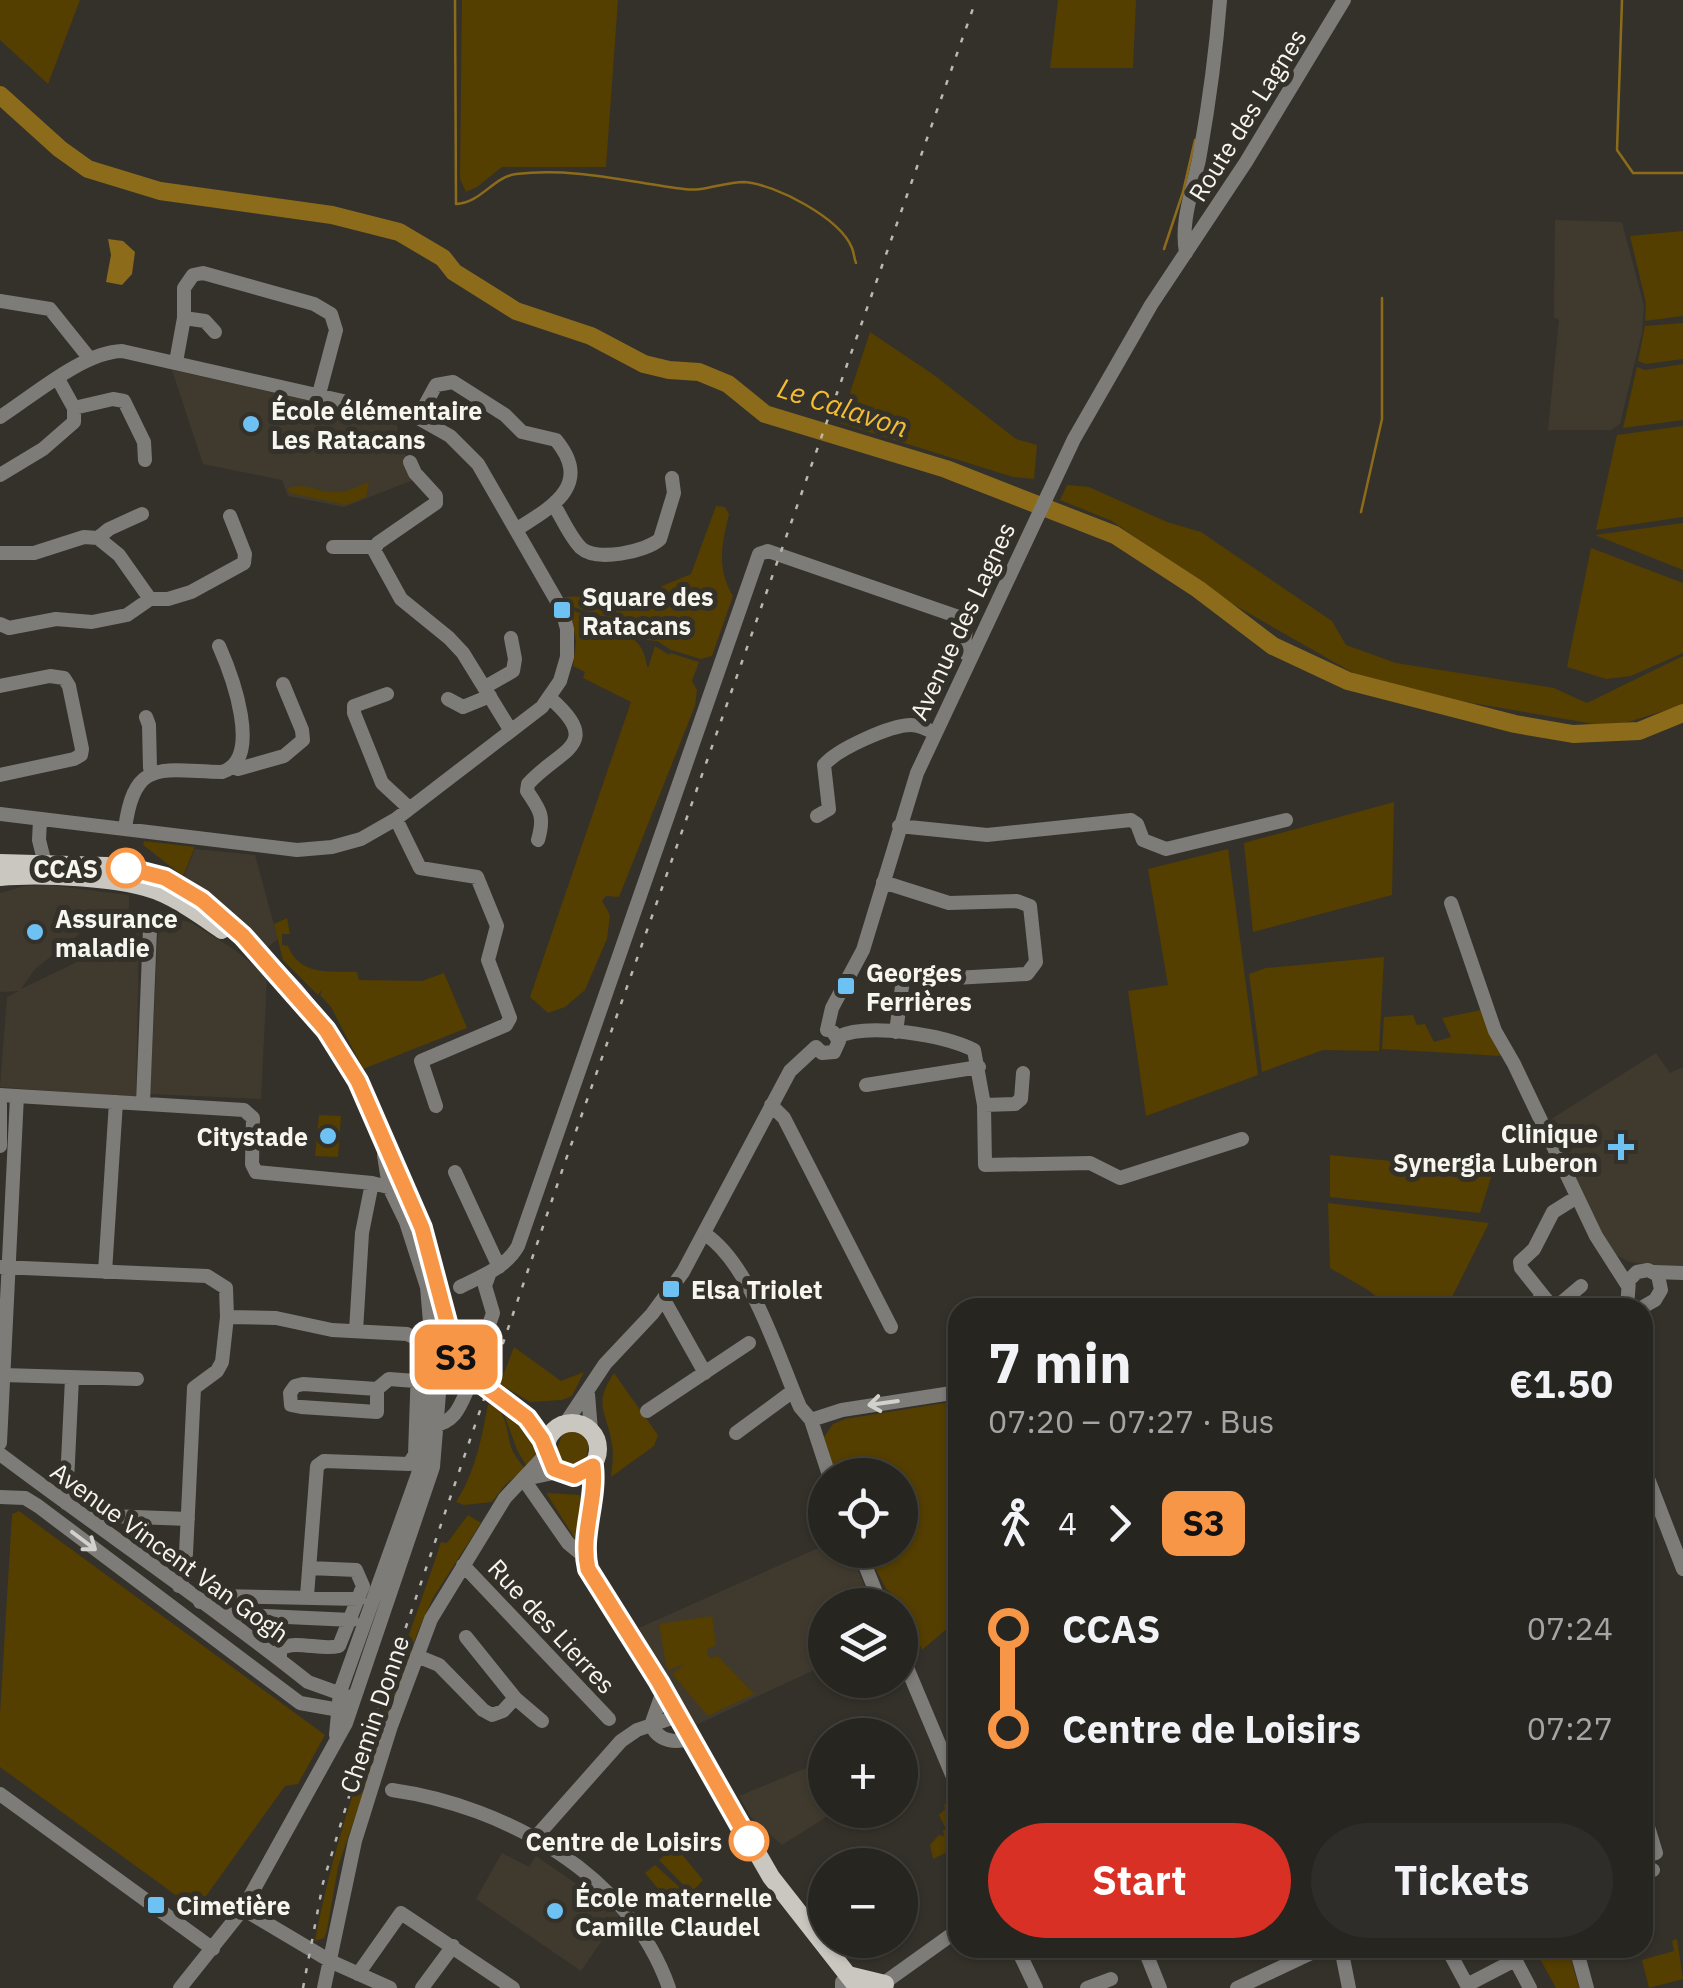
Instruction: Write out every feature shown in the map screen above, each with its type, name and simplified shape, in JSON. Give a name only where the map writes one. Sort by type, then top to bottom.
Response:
[{"type":"main road","points":[[0,863],[126,868],[176,884],[227,921],[295,991],[342,1053],[378,1130],[397,1190],[425,1237],[437,1311],[456,1356],[482,1384],[527,1418],[564,1474],[586,1495],[590,1518]]},
{"type":"main road","points":[[0,877],[120,882],[163,893],[224,931],[295,991]]},
{"type":"main road","points":[[527,1418],[576,1423],[591,1430],[599,1448],[593,1466],[595,1489],[585,1558],[590,1574],[661,1688],[746,1855],[806,1937],[848,1985],[882,1987]]},
{"type":"main road","points":[[546,1450],[549,1436],[564,1424]]},
{"type":"main road","points":[[564,1474],[585,1473],[593,1466]]},
{"type":"main road","points":[[682,1730],[771,1877],[848,1985]]},
{"type":"street","points":[[1186,253],[1186,209],[1205,127],[1220,0]]},
{"type":"street","name":"Route des Lagnes","points":[[1186,253],[1344,0]]},
{"type":"street","name":"Avenue des Lagnes","points":[[832,1034],[832,1008],[863,950],[899,826],[934,732],[1054,478],[1140,324],[1186,253]]},
{"type":"street","points":[[176,362],[184,318],[184,288],[193,276],[203,273],[324,308],[335,320],[336,330],[319,394]]},
{"type":"street","points":[[0,301],[50,309],[90,359]]},
{"type":"street","points":[[184,318],[205,321],[215,332]]},
{"type":"street","points":[[0,418],[90,359],[109,351],[176,362],[418,418],[450,436],[490,482],[558,603],[567,629],[564,669],[550,698],[396,819],[348,844],[311,850],[0,814]]},
{"type":"street","points":[[0,474],[43,448],[74,422],[74,408],[58,379]]},
{"type":"street","points":[[418,418],[436,385],[453,382],[506,415],[522,432],[556,440],[569,460],[571,476],[554,506],[516,528]]},
{"type":"street","points":[[74,408],[112,399],[124,401],[144,442],[145,460]]},
{"type":"street","points":[[333,547],[375,547],[436,503],[436,496],[415,474],[410,462]]},
{"type":"street","points":[[554,506],[580,547],[588,552],[642,550],[660,539],[674,492],[672,478]]},
{"type":"street","points":[[98,538],[109,528],[142,514]]},
{"type":"street","points":[[0,624],[9,628],[56,619],[92,622],[127,615],[150,599],[168,599],[191,592],[244,563],[230,516]]},
{"type":"street","points":[[0,553],[34,553],[84,537],[98,538],[110,544],[150,599]]},
{"type":"street","points":[[375,547],[401,599],[450,638],[511,732]]},
{"type":"street","points":[[180,1988],[243,1909],[335,1745],[429,1480],[432,1426],[429,1385],[419,1340],[437,1311],[461,1288],[512,1257],[525,1227],[759,554],[768,552],[821,568],[959,617],[966,629],[963,652],[971,658]]},
{"type":"street","points":[[448,699],[463,707],[513,671],[512,638]]},
{"type":"street","points":[[218,646],[238,700],[244,736],[233,767]]},
{"type":"street","points":[[0,686],[50,676],[64,678],[82,749],[81,756],[74,760],[0,775]]},
{"type":"street","points":[[125,829],[133,789],[154,773],[222,772],[284,756],[302,740],[302,730],[283,684]]},
{"type":"street","points":[[387,694],[354,706],[354,713],[382,783],[409,808]]},
{"type":"street","points":[[538,840],[544,820],[542,810],[527,790],[528,784],[564,755],[572,744],[575,729],[572,718],[550,698]]},
{"type":"street","points":[[146,718],[150,725],[150,768],[154,773]]},
{"type":"street","points":[[817,816],[829,809],[824,765],[830,758],[847,747],[901,726],[918,726],[934,732]]},
{"type":"street","points":[[396,819],[420,868],[477,877],[497,926],[488,960],[510,1018],[506,1025],[421,1061],[436,1106]]},
{"type":"street","points":[[22,864],[36,852],[40,820]]},
{"type":"street","points":[[899,826],[987,835],[1131,820],[1143,840],[1166,850],[1286,820]]},
{"type":"street","points":[[0,877],[19,871],[40,871],[45,864],[39,840]]},
{"type":"street","points":[[884,882],[949,904],[1018,900],[1030,906],[1036,962],[1032,970],[1018,976],[936,979]]},
{"type":"street","points":[[1451,902],[1495,1031],[1628,1296]]},
{"type":"street","points":[[143,1103],[150,929]]},
{"type":"street","points":[[896,1032],[903,980]]},
{"type":"street","points":[[564,1424],[605,1364],[664,1300],[697,1248],[795,1063],[816,1047],[822,1053],[834,1052],[838,1045],[832,1034],[858,1030],[896,1032],[974,1050],[984,1105],[985,1165],[1090,1163],[1120,1178],[1242,1139]]},
{"type":"street","points":[[866,1084],[979,1067]]},
{"type":"street","points":[[984,1105],[1015,1104],[1021,1100],[1022,1073]]},
{"type":"street","points":[[0,1095],[249,1112],[253,1118],[252,1164],[261,1174],[372,1183],[397,1190],[437,1311]]},
{"type":"street","points":[[0,1443],[4,1267],[16,1096]]},
{"type":"street","points":[[104,1272],[116,1102]]},
{"type":"street","points":[[0,1104],[0,1146]]},
{"type":"street","points":[[771,1105],[784,1118],[890,1327]]},
{"type":"street","points":[[346,1708],[346,1696],[340,1692],[432,1426],[454,1416],[469,1386],[492,1312],[486,1295],[494,1269],[455,1172]]},
{"type":"street","points":[[356,1331],[362,1234],[372,1183]]},
{"type":"street","points":[[1545,1298],[1520,1262],[1534,1250],[1553,1212],[1577,1196]]},
{"type":"street","points":[[704,1234],[733,1266],[757,1308],[803,1413],[811,1420],[823,1458]]},
{"type":"street","points":[[425,1237],[447,1281],[486,1295]]},
{"type":"street","points":[[697,1248],[733,1266]]},
{"type":"street","points":[[1614,1262],[1660,1280],[1661,1290],[1653,1300]]},
{"type":"street","points":[[4,1267],[216,1279],[226,1288],[222,1362],[218,1371],[194,1388],[185,1574],[179,1586]]},
{"type":"street","points":[[1646,1272],[1683,1275]]},
{"type":"street","points":[[1628,1296],[1646,1272]]},
{"type":"street","points":[[1661,1290],[1683,1275]]},
{"type":"street","points":[[1560,1298],[1580,1286]]},
{"type":"street","points":[[664,1300],[704,1373]]},
{"type":"street","points":[[419,1340],[437,1311]]},
{"type":"street","points":[[227,1317],[276,1318],[332,1330],[419,1340]]},
{"type":"street","points":[[647,1411],[749,1343]]},
{"type":"street","points":[[3,1375],[137,1379]]},
{"type":"street","points":[[66,1502],[72,1378]]},
{"type":"street","points":[[378,1389],[303,1384],[290,1393],[291,1405],[377,1412],[378,1389],[389,1379],[429,1385]]},
{"type":"street","points":[[307,1596],[317,1466],[324,1461],[410,1464],[429,1385]]},
{"type":"street","points":[[736,1433],[793,1391]]},
{"type":"street","points":[[588,1394],[591,1430]]},
{"type":"street","points":[[811,1420],[842,1410],[948,1394]]},
{"type":"street","name":"Chemin Donne","points":[[324,1988],[346,1876],[368,1800],[431,1619],[506,1498],[546,1450]]},
{"type":"street","points":[[0,1497],[13,1479],[5,1460]]},
{"type":"street","name":"Avenue Vincent Van Gogh","points":[[5,1460],[316,1686],[340,1692]]},
{"type":"street","points":[[564,1474],[524,1480],[568,1543],[585,1558]]},
{"type":"street","points":[[1653,1491],[1683,1569]]},
{"type":"street","name":"Avenue Vincent Van Gogh","points":[[0,1497],[25,1498],[38,1506],[300,1703],[346,1708]]},
{"type":"street","points":[[83,1514],[188,1520]]},
{"type":"street","name":"Rue des Lierres","points":[[463,1564],[609,1719]]},
{"type":"street","points":[[280,1660],[280,1650],[289,1644],[339,1646],[364,1586],[356,1570],[309,1568]]},
{"type":"street","points":[[200,1602],[218,1596],[359,1598]]},
{"type":"street","points":[[219,1614],[352,1620]]},
{"type":"street","points":[[466,1637],[515,1698],[542,1721]]},
{"type":"street","points":[[417,1656],[438,1665],[492,1714],[515,1698]]},
{"type":"street","points":[[314,1704],[320,1694],[316,1686]]},
{"type":"street","points":[[651,1725],[660,1708],[661,1688]]},
{"type":"street","points":[[918,1694],[948,1765]]},
{"type":"street","points":[[651,1725],[661,1739],[682,1730]]},
{"type":"street","points":[[536,1838],[621,1741],[651,1725],[682,1730]]},
{"type":"street","points":[[377,1772],[387,1776],[392,1790]]},
{"type":"street","points":[[392,1790],[468,1808],[536,1838],[614,1900],[654,1950],[670,1988]]},
{"type":"street","points":[[368,1800],[382,1801],[392,1790]]},
{"type":"street","points":[[0,1794],[213,1949]]},
{"type":"street","points":[[243,1909],[390,1988]]},
{"type":"street","points":[[358,1974],[400,1913],[453,1946],[502,1985]]},
{"type":"street","points":[[882,1987],[948,1938]]},
{"type":"street","points":[[422,1988],[453,1946]]},
{"type":"street","points":[[1022,1958],[1036,1988]]},
{"type":"street","points":[[1148,1958],[1160,1988]]},
{"type":"street","points":[[1237,1988],[1301,1958]]},
{"type":"street","points":[[1343,1958],[1349,1988]]},
{"type":"street","points":[[1452,1958],[1467,1985],[1506,1958]]},
{"type":"street","points":[[1514,1958],[1530,1988]]},
{"type":"street","points":[[1579,1958],[1588,1988]]},
{"type":"street","points":[[1087,1988],[1111,1979]]},
{"type":"shaded area","points":[[0,0],[80,0],[48,84],[0,40]]},
{"type":"shaded area","points":[[462,0],[618,0],[606,167],[502,167],[466,192],[460,179]]},
{"type":"shaded area","points":[[1058,0],[1136,0],[1133,68],[1050,68]]},
{"type":"shaded area","points":[[1555,220],[1622,222],[1644,306],[1642,332],[1620,424],[1611,430],[1548,430],[1559,319],[1554,318]]},
{"type":"shaded area","points":[[1683,231],[1683,316],[1645,321],[1646,303],[1630,236]]},
{"type":"shaded area","points":[[108,239],[123,241],[135,252],[132,274],[122,285],[106,282],[111,255]]},
{"type":"shaded area","points":[[1683,323],[1683,359],[1646,364],[1638,361],[1645,326]]},
{"type":"shaded area","points":[[870,332],[934,375],[1016,439],[1037,445],[1034,479],[1013,477],[840,423]]},
{"type":"shaded area","points":[[1683,364],[1683,420],[1623,428],[1637,367],[1645,370]]},
{"type":"shaded area","points":[[172,370],[395,420],[413,480],[344,507],[288,496],[282,480],[203,464]]},
{"type":"shaded area","points":[[1683,426],[1683,517],[1596,530],[1617,435]]},
{"type":"shaded area","points":[[369,482],[366,497],[346,505],[290,493],[288,488],[342,492]]},
{"type":"shaded area","points":[[1067,485],[1089,487],[1167,522],[1201,532],[1332,621],[1346,645],[1396,663],[1554,688],[1587,703],[1683,656],[1683,705],[1612,727],[1466,702],[1355,674],[1229,602],[1112,521],[1060,500]]},
{"type":"shaded area","points":[[716,506],[725,507],[729,514],[722,566],[733,596],[712,656],[701,659],[671,650],[657,641],[636,639],[609,619],[568,605],[564,597],[643,594],[691,574]]},
{"type":"shaded area","points":[[1683,523],[1683,570],[1595,535]]},
{"type":"shaded area","points":[[1591,548],[1683,583],[1683,653],[1631,676],[1606,679],[1567,667]]},
{"type":"shaded area","points":[[570,610],[633,638],[648,668],[655,646],[669,655],[699,662],[692,681],[697,690],[695,706],[619,897],[606,896],[602,901],[610,915],[607,939],[585,990],[565,1007],[548,1013],[530,997],[631,702],[583,678],[585,672],[573,666],[576,641]]},
{"type":"shaded area","points":[[1394,802],[1392,895],[1253,932],[1244,843]]},
{"type":"shaded area","points":[[144,841],[195,847],[183,876],[143,845]]},
{"type":"shaded area","points":[[195,849],[255,855],[278,939],[268,947],[184,876]]},
{"type":"shaded area","points":[[1228,849],[1258,1075],[1146,1116],[1128,991],[1168,985],[1148,869]]},
{"type":"shaded area","points":[[48,885],[129,895],[129,923],[91,925],[35,969],[21,989],[139,932],[136,1097],[0,1087],[7,997],[19,991],[0,992],[0,893]]},
{"type":"shaded area","points":[[287,918],[290,934],[282,934],[282,945],[288,946],[293,956],[308,967],[357,972],[359,980],[422,981],[444,973],[467,1028],[363,1069],[331,1007],[320,995],[323,988],[318,995],[283,960],[274,924]]},
{"type":"shaded area","points":[[177,919],[192,923],[235,950],[267,977],[261,1099],[150,1094],[158,933]]},
{"type":"shaded area","points":[[1384,957],[1379,1051],[1323,1050],[1262,1072],[1249,974],[1266,968]]},
{"type":"shaded area","points":[[1481,1010],[1501,1056],[1382,1049],[1384,1017],[1413,1015],[1417,1025],[1425,1024],[1434,1042],[1451,1037],[1442,1018]]},
{"type":"shaded area","name":"Clinique Synergia Luberon","points":[[1656,1053],[1670,1073],[1683,1067],[1683,1266],[1676,1268],[1630,1262],[1614,1254],[1597,1231],[1548,1121]]},
{"type":"shaded area","name":"Citystade","points":[[319,1115],[341,1116],[338,1157],[315,1156]]},
{"type":"shaded area","points":[[1330,1155],[1493,1171],[1480,1213],[1330,1197]]},
{"type":"shaded area","points":[[1328,1203],[1489,1223],[1452,1298],[1378,1298],[1330,1268]]},
{"type":"shaded area","points":[[514,1347],[561,1381],[584,1372],[572,1396],[530,1402],[500,1384]]},
{"type":"shaded area","points":[[614,1373],[658,1435],[654,1446],[611,1477],[613,1448],[602,1401]]},
{"type":"shaded area","points":[[948,1402],[948,1628],[922,1650],[918,1640],[918,1588],[885,1588],[875,1568],[918,1568],[918,1458],[831,1458],[824,1437],[833,1424]]},
{"type":"shaded area","points":[[488,1404],[503,1416],[511,1447],[525,1469],[492,1502],[464,1505],[456,1502],[473,1467]]},
{"type":"shaded area","points":[[502,1408],[527,1429],[535,1442],[536,1458],[526,1465],[517,1450]]},
{"type":"shaded area","points":[[569,1431],[581,1434],[589,1444],[586,1459],[573,1466],[562,1463],[555,1454],[562,1435]]},
{"type":"shaded area","points":[[546,1493],[580,1495],[583,1507],[578,1543]]},
{"type":"shaded area","points":[[19,1511],[325,1735],[298,1784],[285,1786],[196,1910],[0,1767],[12,1514]]},
{"type":"shaded area","points":[[468,1515],[481,1523],[433,1598],[418,1631],[338,1867],[327,1930],[324,1938],[315,1941],[339,1839],[441,1542],[447,1543]]},
{"type":"shaded area","points":[[808,1553],[808,1568],[857,1568],[865,1588],[808,1588],[808,1673],[696,1725],[639,1628]]},
{"type":"shaded area","points":[[712,1616],[716,1645],[707,1649],[707,1654],[711,1658],[718,1656],[754,1694],[708,1716],[672,1674],[686,1663],[669,1670],[666,1665],[659,1624]]},
{"type":"shaded area","points":[[808,1767],[809,1828],[782,1845],[751,1817],[739,1796]]},
{"type":"shaded area","points":[[944,1803],[948,1808],[948,1852],[933,1859],[930,1845],[939,1835],[944,1836],[946,1829],[939,1815],[945,1809]]},
{"type":"shaded area","points":[[675,1846],[703,1880],[691,1893],[659,1860]]},
{"type":"shaded area","name":"École maternelle Camille Claudel","points":[[502,1853],[529,1867],[536,1856],[620,1914],[581,1971],[476,1899]]},
{"type":"shaded area","points":[[655,1865],[687,1894],[674,1908],[645,1873]]},
{"type":"shaded area","points":[[1677,1939],[1683,1979],[1649,1988],[1642,1960],[1674,1951],[1672,1941]]},
{"type":"shaded area","points":[[1540,1958],[1571,1958],[1579,1988],[1556,1988]]},
{"type":"waterway","points":[[455,0],[456,204],[473,199],[508,176],[537,172],[692,190],[744,182],[789,196],[821,214],[845,237],[856,263]]},
{"type":"waterway","points":[[1622,0],[1617,150],[1633,173],[1683,173]]},
{"type":"waterway","name":"Le Calavon","points":[[0,95],[88,169],[160,191],[332,215],[399,232],[443,258],[454,272],[516,311],[591,336],[644,364],[699,372],[728,384],[765,414],[946,469],[1115,535],[1198,589],[1273,646],[1348,681],[1515,724],[1573,734],[1639,731],[1683,713]]},
{"type":"waterway","points":[[1164,249],[1195,140]]},
{"type":"waterway","points":[[1361,512],[1382,419],[1382,298]]},
{"type":"railway","points":[[303,1988],[323,1883],[357,1770],[564,1165],[976,0]]},
{"type":"bus line","name":"S3","points":[[126,868],[165,878],[202,900],[295,991],[342,1053],[358,1081],[425,1237],[456,1356],[482,1384],[527,1418],[542,1439],[554,1469],[574,1476],[593,1466],[595,1489],[585,1558],[588,1569],[683,1722],[749,1841]]},
{"type":"place","name":"École élémentaire Les Ratacans","points":[[251,424]]},
{"type":"place","name":"Square des Ratacans","points":[[562,610]]},
{"type":"place","name":"CCAS","points":[[126,868]]},
{"type":"place","name":"Assurance maladie","points":[[35,932]]},
{"type":"place","name":"Georges Ferrières","points":[[846,986]]},
{"type":"place","name":"Citystade","points":[[328,1136]]},
{"type":"place","name":"Clinique Synergia Luberon","points":[[1621,1147]]},
{"type":"place","name":"Elsa Triolet","points":[[671,1289]]},
{"type":"place","name":"Centre de Loisirs","points":[[749,1841]]},
{"type":"place","name":"Cimetière","points":[[156,1905]]},
{"type":"place","name":"École maternelle Camille Claudel","points":[[555,1911]]}]
